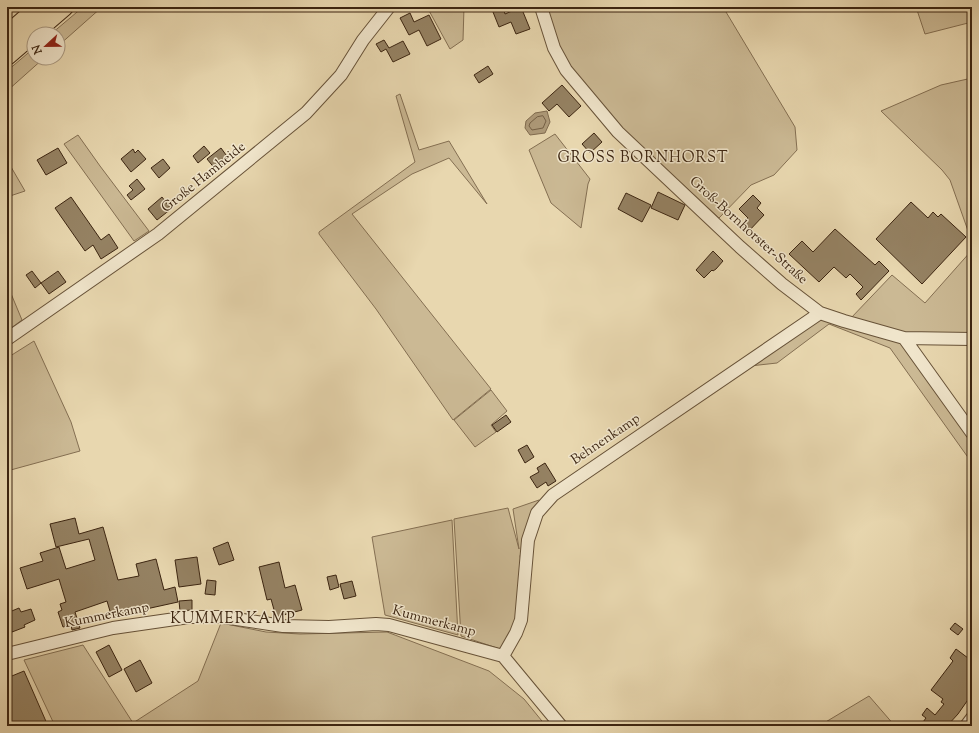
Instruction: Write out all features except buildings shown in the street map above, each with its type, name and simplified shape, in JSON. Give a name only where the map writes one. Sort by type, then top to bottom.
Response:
[{"type":"highway","points":[[7,35],[39,7]]},
{"type":"highway","points":[[7,56],[64,7]]},
{"type":"street","name":"Große Hamheide","points":[[7,339],[158,234],[306,113],[341,75],[363,40],[389,7]]},
{"type":"street","name":"Groß-Bornhorster-Straße","points":[[541,7],[554,48],[566,70],[618,132],[740,247],[782,284],[820,313],[904,338],[972,339]]},
{"type":"street","name":"Behnenkamp","points":[[503,656],[516,633],[521,620],[528,540],[538,513],[553,495],[820,313]]},
{"type":"street","points":[[904,338],[972,433]]},
{"type":"street","name":"Kummerkamp","points":[[7,654],[113,628],[189,617],[223,617],[283,626],[329,627],[376,624],[390,625],[503,656]]},
{"type":"street","points":[[503,656],[561,726]]},
{"type":"street","points":[[966,726],[972,718]]},
{"type":"shaded area","points":[[83,7],[102,7],[66,39],[66,26],[60,26]]},
{"type":"shaded area","points":[[427,7],[464,7],[463,40],[450,49]]},
{"type":"shaded area","points":[[546,7],[723,7],[795,127],[797,150],[774,175],[751,185],[719,218],[617,124],[566,64]]},
{"type":"shaded area","points":[[916,7],[972,7],[972,22],[925,34]]},
{"type":"shaded area","points":[[26,55],[26,66],[35,66],[7,91],[7,71]]},
{"type":"shaded area","points":[[972,78],[972,242],[950,180],[942,170],[881,111],[941,85]]},
{"type":"shaded area","points":[[400,94],[419,150],[449,141],[487,204],[449,158],[412,174],[352,214],[491,389],[453,420],[376,309],[319,234],[319,232],[415,162],[396,96]]},
{"type":"shaded area","points":[[555,134],[590,179],[581,228],[551,203],[529,150]]},
{"type":"shaded area","points":[[78,135],[149,231],[134,241],[64,144]]},
{"type":"shaded area","points":[[7,160],[25,191],[7,197]]},
{"type":"shaded area","points":[[972,250],[972,336],[902,335],[850,319],[892,275],[925,303]]},
{"type":"shaded area","points":[[7,284],[22,320],[7,331]]},
{"type":"shaded area","points":[[820,316],[901,340],[972,438],[972,463],[890,348],[829,324],[777,363],[750,366]]},
{"type":"shaded area","points":[[34,341],[71,422],[80,451],[7,471],[7,358]]},
{"type":"shaded area","points":[[491,390],[507,411],[491,425],[496,432],[475,447],[454,420]]},
{"type":"shaded area","points":[[539,500],[542,502],[520,556],[521,561],[517,619],[500,649],[461,636],[454,519],[508,508],[519,549],[513,509]]},
{"type":"shaded area","points":[[452,520],[458,635],[385,615],[372,537]]},
{"type":"shaded area","points":[[221,623],[266,632],[300,634],[387,632],[489,671],[524,699],[546,726],[55,726],[24,660],[83,645],[133,723],[198,681]]},
{"type":"shaded area","points":[[869,696],[895,726],[819,726]]},
{"type":"water","points":[[547,111],[550,122],[545,133],[530,135],[525,128],[526,121],[535,113]]},
{"type":"district","name":"GROSS BORNHORST","points":[[643,158]]},
{"type":"district","name":"KUMMERKAMP","points":[[233,619]]}]
